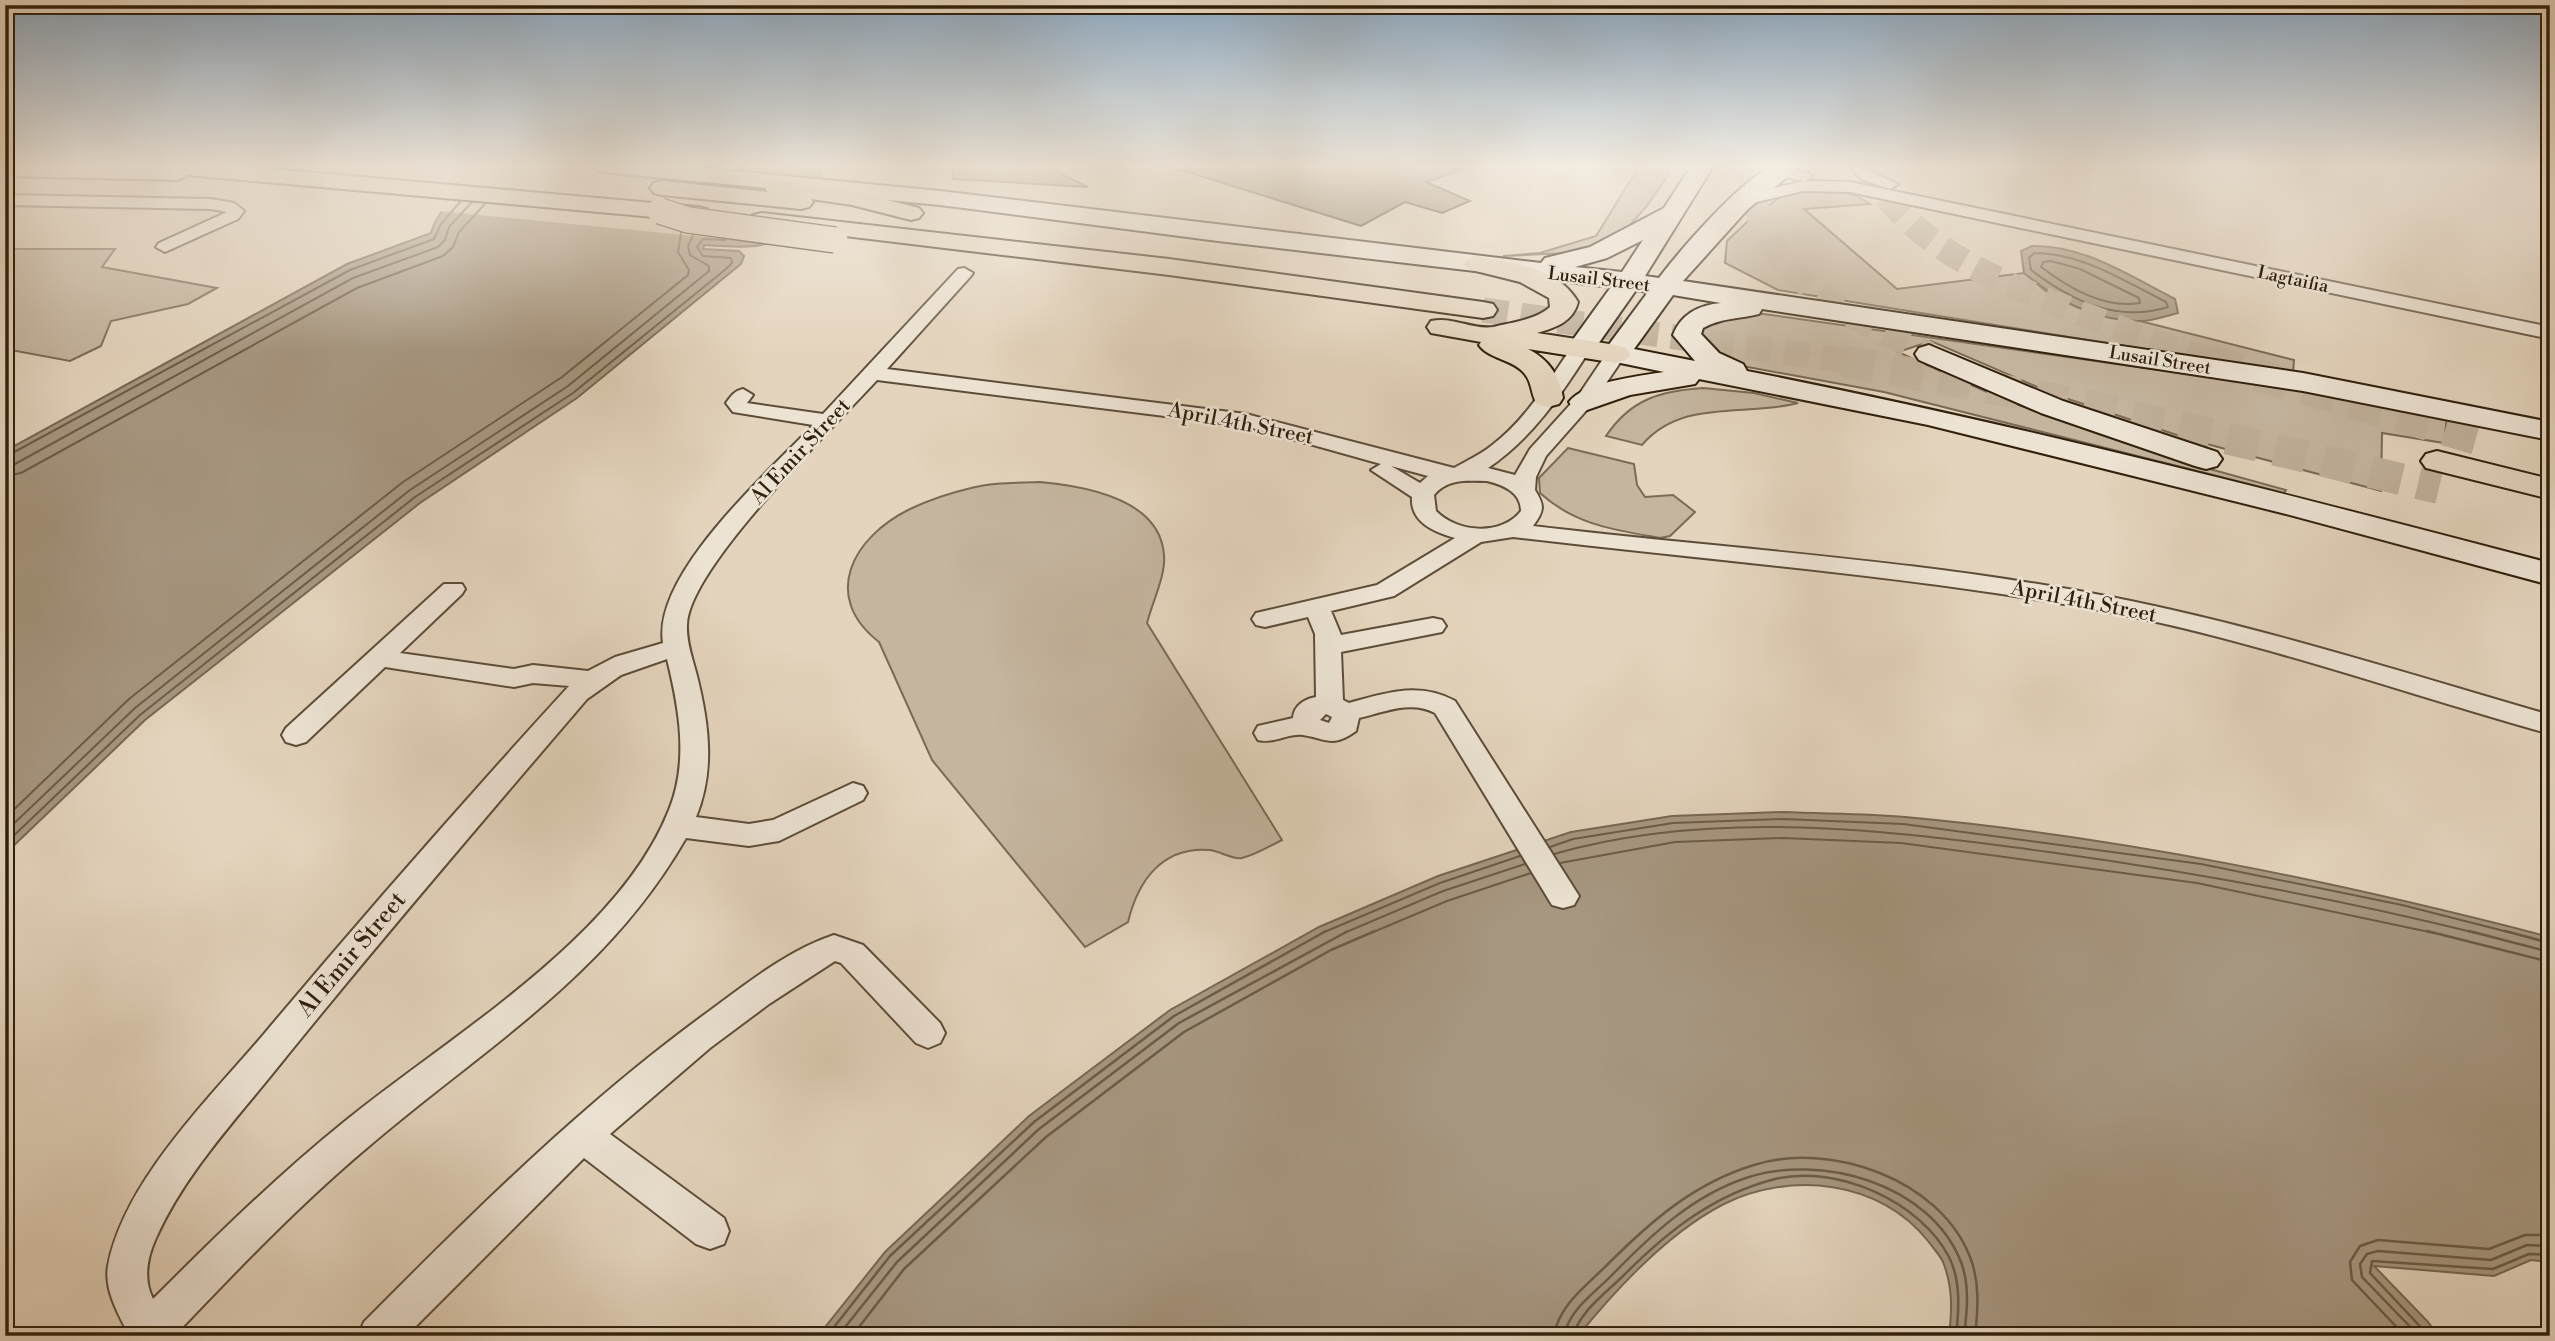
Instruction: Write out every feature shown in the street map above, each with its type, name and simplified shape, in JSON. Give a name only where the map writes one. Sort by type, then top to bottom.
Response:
[{"type":"highway","points":[[927,228],[1393,319],[1616,354]]},
{"type":"highway","name":"Lusail Street","points":[[963,228],[1488,299],[1003,228]]},
{"type":"highway","points":[[1393,319],[1517,330],[1548,323],[1564,309],[1564,301],[1558,292],[1547,284],[1478,264]]},
{"type":"highway","points":[[1393,319],[1490,344],[1520,356],[1543,375],[1548,398]]},
{"type":"highway","points":[[2550,489],[2438,475],[2550,516]]},
{"type":"street","points":[[165,247],[207,228]]},
{"type":"street","name":"Lusail Street","points":[[1037,228],[1478,264],[1629,282],[2303,382],[2550,431]]},
{"type":"street","points":[[1478,264],[1540,264],[1584,258],[1623,244],[1644,228]]},
{"type":"street","points":[[1476,535],[1444,527],[1432,520],[1422,507],[1423,494],[1432,483],[1482,463],[1501,449],[1548,398],[1629,282],[1663,228]]},
{"type":"street","points":[[1512,530],[1529,519],[1526,474],[1534,458],[1584,402],[1665,287],[1718,228]]},
{"type":"street","name":"Lagtaifia","points":[[2045,228],[2550,333]]},
{"type":"street","points":[[2094,228],[2550,323]]},
{"type":"street","points":[[1702,243],[1712,262],[1724,274],[1814,310]]},
{"type":"street","name":"Al Emir Street","points":[[677,649],[632,659],[585,687],[327,982],[158,1195],[138,1233],[127,1265],[128,1292],[147,1334],[354,1136],[593,941],[640,887],[678,826],[690,790],[697,751],[692,710],[677,649],[674,616],[698,566],[964,273]]},
{"type":"street","points":[[1757,381],[1709,359],[1688,335],[1691,324],[1712,312],[1726,308],[1814,310]]},
{"type":"street","points":[[1616,354],[1928,416],[2298,507],[2550,573]]},
{"type":"street","points":[[1929,354],[2052,407],[2171,449],[2550,550]]},
{"type":"street","name":"April 4th Street","points":[[869,377],[1070,401],[1239,427],[1319,442],[1453,475],[1499,477],[1528,497],[1556,524],[1606,541]]},
{"type":"street","points":[[1584,402],[1623,387],[1671,379],[1757,381]]},
{"type":"street","points":[[743,395],[736,403],[740,408],[828,421]]},
{"type":"street","points":[[2481,440],[2550,457]]},
{"type":"street","name":"April 4th Street","points":[[1319,442],[1378,467],[1423,494]]},
{"type":"street","points":[[1501,449],[1534,458]]},
{"type":"street","points":[[1403,579],[1421,561],[1432,520]]},
{"type":"street","name":"April 4th Street","points":[[1476,535],[1512,530],[1712,554],[1885,569],[2110,605],[2295,649],[2550,725]]},
{"type":"street","points":[[1265,620],[1385,591],[1476,535]]},
{"type":"street","points":[[296,735],[453,589]]},
{"type":"street","points":[[1306,610],[1314,638],[1327,644],[1433,626]]},
{"type":"street","points":[[1327,644],[1338,708]]},
{"type":"street","points":[[379,658],[513,678],[525,684],[585,687]]},
{"type":"street","points":[[1268,733],[1307,724],[1306,714],[1310,709],[1418,697],[1432,699],[1445,707],[1563,896]]},
{"type":"street","points":[[678,826],[749,835],[779,831],[853,793]]},
{"type":"street","points":[[378,1336],[521,1193],[675,1055],[785,974],[826,950],[834,948],[852,954],[928,1033]]},
{"type":"street","points":[[583,1136],[710,1231]]},
{"type":"shaded area","points":[[1601,228],[1628,228],[1615,242],[1566,253],[1503,256],[1540,253],[1596,236]]},
{"type":"shaded area","points":[[1741,228],[1826,228],[1897,289],[2024,273],[2053,297],[2093,314],[2140,321],[2294,360],[2293,373],[1778,290],[1725,263],[1727,241]]},
{"type":"shaded area","points":[[5,249],[115,249],[102,267],[217,288],[188,304],[111,321],[101,346],[70,361],[5,349]]},
{"type":"shaded area","points":[[1727,314],[1764,314],[2329,394],[2447,417],[2444,443],[2382,433],[2381,491],[2192,440],[2056,395],[1931,341],[1898,352],[2007,401],[2199,466],[2286,490],[2284,493],[1884,392],[1737,365],[1706,344],[1700,332],[1705,324]]},
{"type":"shaded area","points":[[1703,388],[1754,393],[1798,403],[1695,415],[1658,430],[1642,445],[1606,436],[1626,413],[1648,399]]},
{"type":"shaded area","points":[[1568,448],[1634,464],[1637,485],[1645,497],[1673,495],[1695,512],[1670,536],[1660,538],[1596,524],[1567,512],[1540,493],[1539,478]]},
{"type":"shaded area","points":[[1040,482],[1098,492],[1135,508],[1149,521],[1159,536],[1164,563],[1147,623],[1282,840],[1242,858],[1210,850],[1193,850],[1166,860],[1155,869],[1138,893],[1128,922],[1085,947],[932,760],[879,642],[861,624],[851,606],[848,587],[851,569],[860,551],[873,535],[910,509],[979,486]]},
{"type":"water","points":[[433,228],[791,228],[774,241],[762,245],[704,245],[703,249],[739,251],[744,256],[741,264],[577,398],[420,503],[145,720],[5,854],[5,451],[347,264],[431,233]]},
{"type":"water","points":[[2032,246],[2051,247],[2088,256],[2124,272],[2175,299],[2178,313],[2140,321],[2108,318],[2078,308],[2024,273],[2021,251]]},
{"type":"water","points":[[1783,812],[1905,817],[2068,836],[2149,849],[2310,880],[2550,937],[2550,1262],[2531,1260],[2494,1276],[2374,1266],[2438,1336],[1949,1336],[1949,1280],[1942,1259],[1928,1241],[1908,1221],[1885,1205],[1860,1194],[1833,1187],[1805,1185],[1777,1187],[1750,1194],[1703,1216],[1645,1263],[1609,1299],[1578,1336],[818,1336],[885,1252],[1029,1116],[1170,1010],[1319,927],[1438,876],[1571,832],[1672,816]]},
{"type":"pier","points":[[609,228],[802,228],[778,244]]},
{"type":"tunnel","points":[[1764,228],[1772,244],[1788,266],[1830,302],[1929,354]]},
{"type":"tunnel","points":[[1917,228],[1961,260],[2022,290],[2150,340],[2216,362]]},
{"type":"tunnel","points":[[1483,310],[1854,362]]},
{"type":"tunnel","points":[[1843,361],[2089,406],[2439,488]]},
{"type":"tunnel","points":[[2210,361],[2481,440]]}]
